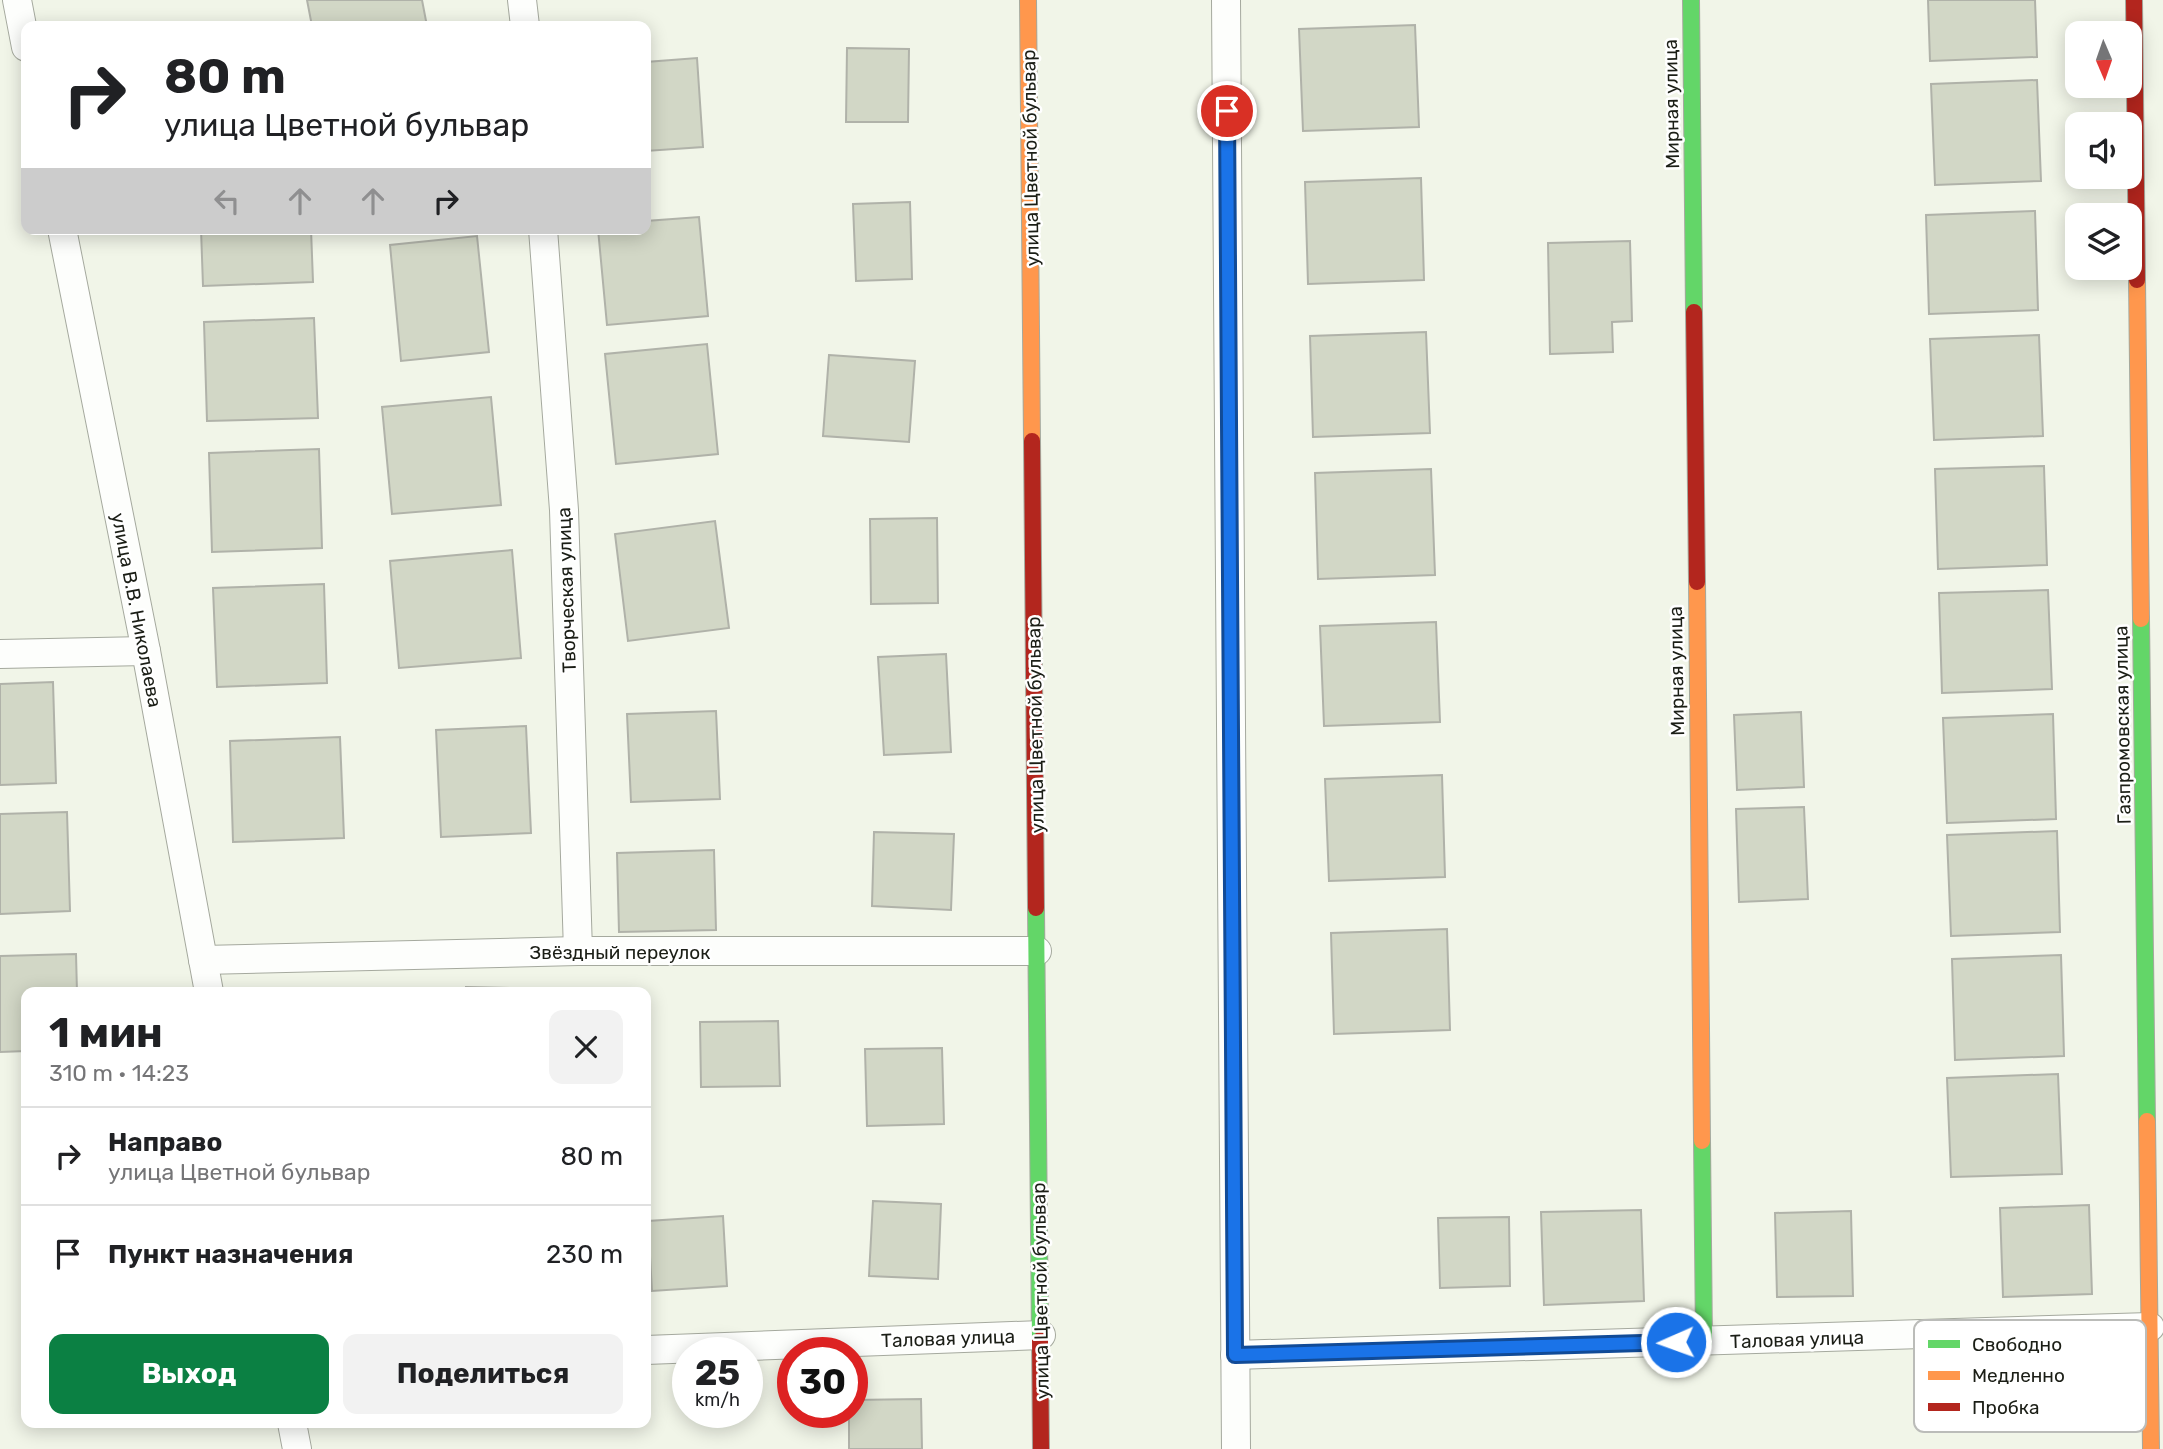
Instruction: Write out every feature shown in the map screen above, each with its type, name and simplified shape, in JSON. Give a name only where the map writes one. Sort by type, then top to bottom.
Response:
[{"type":"street","points":[[17,0],[21,21]]},
{"type":"street","points":[[522,0],[524,21]]},
{"type":"street","name":"улица Цветной бульвар","points":[[1028,0],[1041,1449]]},
{"type":"street","points":[[1226,0],[1236,1449]]},
{"type":"street","name":"Мирная улица","points":[[1690,0],[1703,1342]]},
{"type":"street","name":"Газпромовская улица","points":[[2134,0],[2151,1449]]},
{"type":"street","name":"улица В.В. Николаева","points":[[63,235],[146,651],[208,987]]},
{"type":"street","name":"Творческая улица","points":[[543,235],[564,510],[578,951]]},
{"type":"street","points":[[0,654],[146,651]]},
{"type":"street","name":"Звёздный переулок","points":[[203,960],[578,951],[1037,951]]},
{"type":"street","name":"Таловая улица","points":[[2146,1327],[2150,1327]]},
{"type":"street","name":"Таловая улица","points":[[651,1350],[1041,1335]]},
{"type":"street","name":"Таловая улица","points":[[1235,1355],[1914,1335]]},
{"type":"street","points":[[293,1428],[297,1449]]},
{"type":"building","points":[[307,0],[422,0],[426,21],[311,21]]},
{"type":"building","points":[[1928,0],[2035,0],[2037,57],[1930,61]]},
{"type":"building","points":[[1415,25],[1419,127],[1303,131],[1299,29]]},
{"type":"building","points":[[847,48],[909,49],[908,122],[846,122]]},
{"type":"building","points":[[697,58],[703,147],[651,151],[651,62]]},
{"type":"building","points":[[2037,80],[2041,181],[1935,185],[1931,84]]},
{"type":"building","points":[[1421,178],[1424,280],[1308,284],[1305,182]]},
{"type":"building","points":[[910,202],[912,279],[856,281],[853,204]]},
{"type":"building","points":[[2035,211],[2038,310],[1929,314],[1926,215]]},
{"type":"building","points":[[699,217],[708,316],[607,325],[599,235],[651,235],[651,221]]},
{"type":"building","points":[[201,235],[311,235],[313,282],[203,286]]},
{"type":"building","points":[[477,236],[489,352],[401,361],[390,245]]},
{"type":"building","points":[[1630,241],[1632,321],[1612,322],[1613,352],[1550,354],[1548,243]]},
{"type":"building","points":[[314,318],[318,418],[207,421],[204,322]]},
{"type":"building","points":[[1426,332],[1430,433],[1313,437],[1310,336]]},
{"type":"building","points":[[2039,335],[2043,436],[1934,440],[1930,339]]},
{"type":"building","points":[[707,344],[718,454],[616,464],[605,354]]},
{"type":"building","points":[[829,355],[915,361],[909,442],[823,436]]},
{"type":"building","points":[[491,397],[501,505],[392,514],[382,407]]},
{"type":"building","points":[[319,449],[322,548],[212,552],[209,453]]},
{"type":"building","points":[[2044,466],[2047,565],[1938,569],[1935,469]]},
{"type":"building","points":[[1431,469],[1435,575],[1318,579],[1315,473]]},
{"type":"building","points":[[937,518],[938,603],[871,604],[870,519]]},
{"type":"building","points":[[715,521],[729,628],[628,641],[615,534]]},
{"type":"building","points":[[512,550],[521,658],[399,668],[390,561]]},
{"type":"building","points":[[324,584],[327,683],[217,687],[213,588]]},
{"type":"building","points":[[2048,590],[2052,689],[1942,693],[1939,593]]},
{"type":"building","points":[[1436,622],[1440,722],[1324,726],[1320,626]]},
{"type":"building","points":[[946,654],[951,752],[884,755],[878,657]]},
{"type":"building","points":[[53,682],[56,783],[0,785],[0,684]]},
{"type":"building","points":[[716,711],[720,799],[631,802],[627,714]]},
{"type":"building","points":[[1801,712],[1804,787],[1737,790],[1734,715]]},
{"type":"building","points":[[2053,714],[2056,819],[1947,823],[1943,718]]},
{"type":"building","points":[[526,726],[531,833],[441,837],[436,730]]},
{"type":"building","points":[[340,737],[344,838],[233,842],[230,741]]},
{"type":"building","points":[[1442,775],[1445,877],[1329,881],[1325,779]]},
{"type":"building","points":[[1804,807],[1808,899],[1739,902],[1736,809]]},
{"type":"building","points":[[67,812],[70,911],[0,914],[0,814]]},
{"type":"building","points":[[2057,831],[2060,932],[1951,936],[1947,835]]},
{"type":"building","points":[[874,832],[954,834],[951,910],[872,906]]},
{"type":"building","points":[[714,850],[716,930],[619,932],[617,853]]},
{"type":"building","points":[[1447,929],[1450,1030],[1334,1034],[1331,933]]},
{"type":"building","points":[[76,954],[77,987],[21,987],[21,1051],[0,1052],[0,956]]},
{"type":"building","points":[[2061,955],[2064,1056],[1955,1060],[1952,959]]},
{"type":"building","points":[[778,1021],[780,1086],[701,1087],[700,1022]]},
{"type":"building","points":[[942,1048],[944,1124],[867,1126],[865,1049]]},
{"type":"building","points":[[2058,1074],[2062,1174],[1951,1177],[1947,1078]]},
{"type":"building","points":[[873,1201],[941,1204],[938,1279],[869,1276]]},
{"type":"building","points":[[2089,1205],[2092,1294],[2003,1297],[2000,1208]]},
{"type":"building","points":[[1641,1210],[1644,1301],[1544,1305],[1541,1212]]},
{"type":"building","points":[[1851,1211],[1853,1296],[1777,1297],[1775,1213]]},
{"type":"building","points":[[723,1216],[727,1286],[652,1291],[651,1221]]},
{"type":"building","points":[[1509,1217],[1510,1286],[1440,1288],[1438,1218]]},
{"type":"building","points":[[921,1399],[922,1449],[849,1449],[849,1428],[868,1428],[868,1400]]},
{"type":"traffic: fast","points":[[1691,0],[1694,312]]},
{"type":"traffic: fast","points":[[2141,619],[2147,1121]]},
{"type":"traffic: fast","points":[[1036,908],[1040,1340]]},
{"type":"traffic: fast","points":[[1702,1141],[1704,1342]]},
{"type":"traffic: slow","points":[[1028,0],[1032,441]]},
{"type":"traffic: slow","points":[[2137,280],[2141,619]]},
{"type":"traffic: slow","points":[[1697,582],[1702,1141]]},
{"type":"traffic: slow","points":[[2147,1121],[2151,1449]]},
{"type":"traffic: jam","points":[[2134,0],[2136,203]]},
{"type":"traffic: jam","points":[[1694,312],[1697,582]]},
{"type":"traffic: jam","points":[[1032,441],[1036,908]]},
{"type":"traffic: jam","points":[[1040,1340],[1041,1449]]},
{"type":"route","points":[[1227,111],[1235,1355],[1676,1342]]}]
